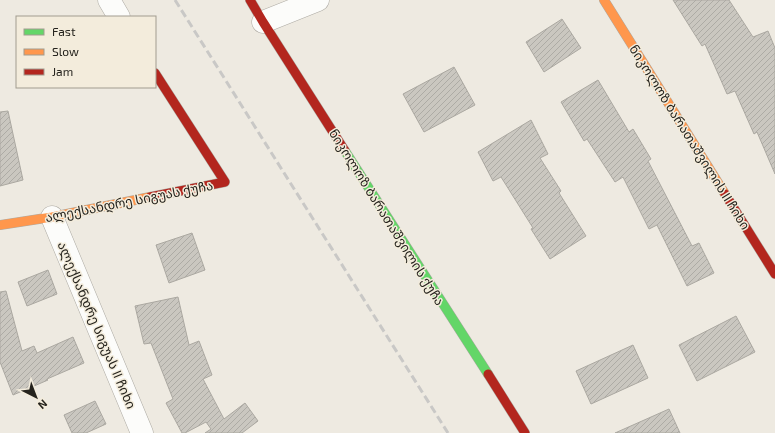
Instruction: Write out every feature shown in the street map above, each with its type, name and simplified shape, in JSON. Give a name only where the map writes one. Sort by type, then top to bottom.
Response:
[{"type":"street","points":[[109,0],[119,16]]},
{"type":"street","name":"ნიკოლოზ ბარათაშვილის ქუჩა","points":[[250,0],[525,433]]},
{"type":"street","points":[[263,22],[318,0]]},
{"type":"street","name":"ნიკოლოზ ბარათაშვილის II ჩიხი","points":[[604,0],[775,274]]},
{"type":"street","name":"ალექსანდრე სიგუას ქუჩა","points":[[0,225],[52,217],[225,182],[156,75]]},
{"type":"street","name":"ალექსანდრე სიგუას II ჩიხი","points":[[52,217],[142,433]]},
{"type":"building","points":[[673,0],[729,0],[753,37],[768,31],[775,48],[775,174],[757,132],[754,134],[735,91],[727,94],[705,44],[702,46]]},
{"type":"building","points":[[562,19],[581,48],[544,72],[526,42]]},
{"type":"building","points":[[454,67],[475,105],[424,132],[403,94]]},
{"type":"building","points":[[598,80],[629,132],[633,129],[651,159],[648,161],[692,246],[699,243],[714,273],[687,286],[657,225],[649,229],[623,177],[615,182],[587,139],[584,141],[561,102]]},
{"type":"building","points":[[8,111],[23,180],[0,186],[0,112]]},
{"type":"building","points":[[531,120],[548,154],[540,158],[561,191],[559,193],[586,236],[550,259],[531,229],[533,228],[501,177],[493,181],[478,152]]},
{"type":"building","points":[[192,233],[205,270],[169,283],[156,245]]},
{"type":"building","points":[[48,270],[57,294],[27,306],[18,282]]},
{"type":"building","points":[[6,291],[22,351],[34,346],[37,353],[73,337],[84,363],[13,395],[0,362],[0,292]]},
{"type":"building","points":[[178,297],[189,345],[199,341],[212,375],[203,379],[224,419],[245,403],[258,421],[242,433],[205,433],[211,429],[206,422],[185,433],[182,433],[166,403],[173,399],[151,343],[144,344],[135,306]]},
{"type":"building","points":[[736,316],[755,352],[697,381],[679,345]]},
{"type":"building","points":[[633,345],[648,378],[591,404],[576,371]]},
{"type":"building","points":[[95,401],[106,424],[86,433],[72,433],[64,415]]},
{"type":"building","points":[[669,409],[680,433],[615,433]]},
{"type":"railway","points":[[175,0],[448,433]]},
{"type":"traffic: fast","points":[[345,151],[488,374]]},
{"type":"traffic: slow","points":[[604,0],[725,194]]},
{"type":"traffic: slow","points":[[0,225],[52,217],[150,197]]},
{"type":"traffic: jam","points":[[250,0],[345,151]]},
{"type":"traffic: jam","points":[[150,197],[225,182],[156,75]]},
{"type":"traffic: jam","points":[[725,194],[775,274]]},
{"type":"traffic: jam","points":[[488,374],[525,433]]}]
